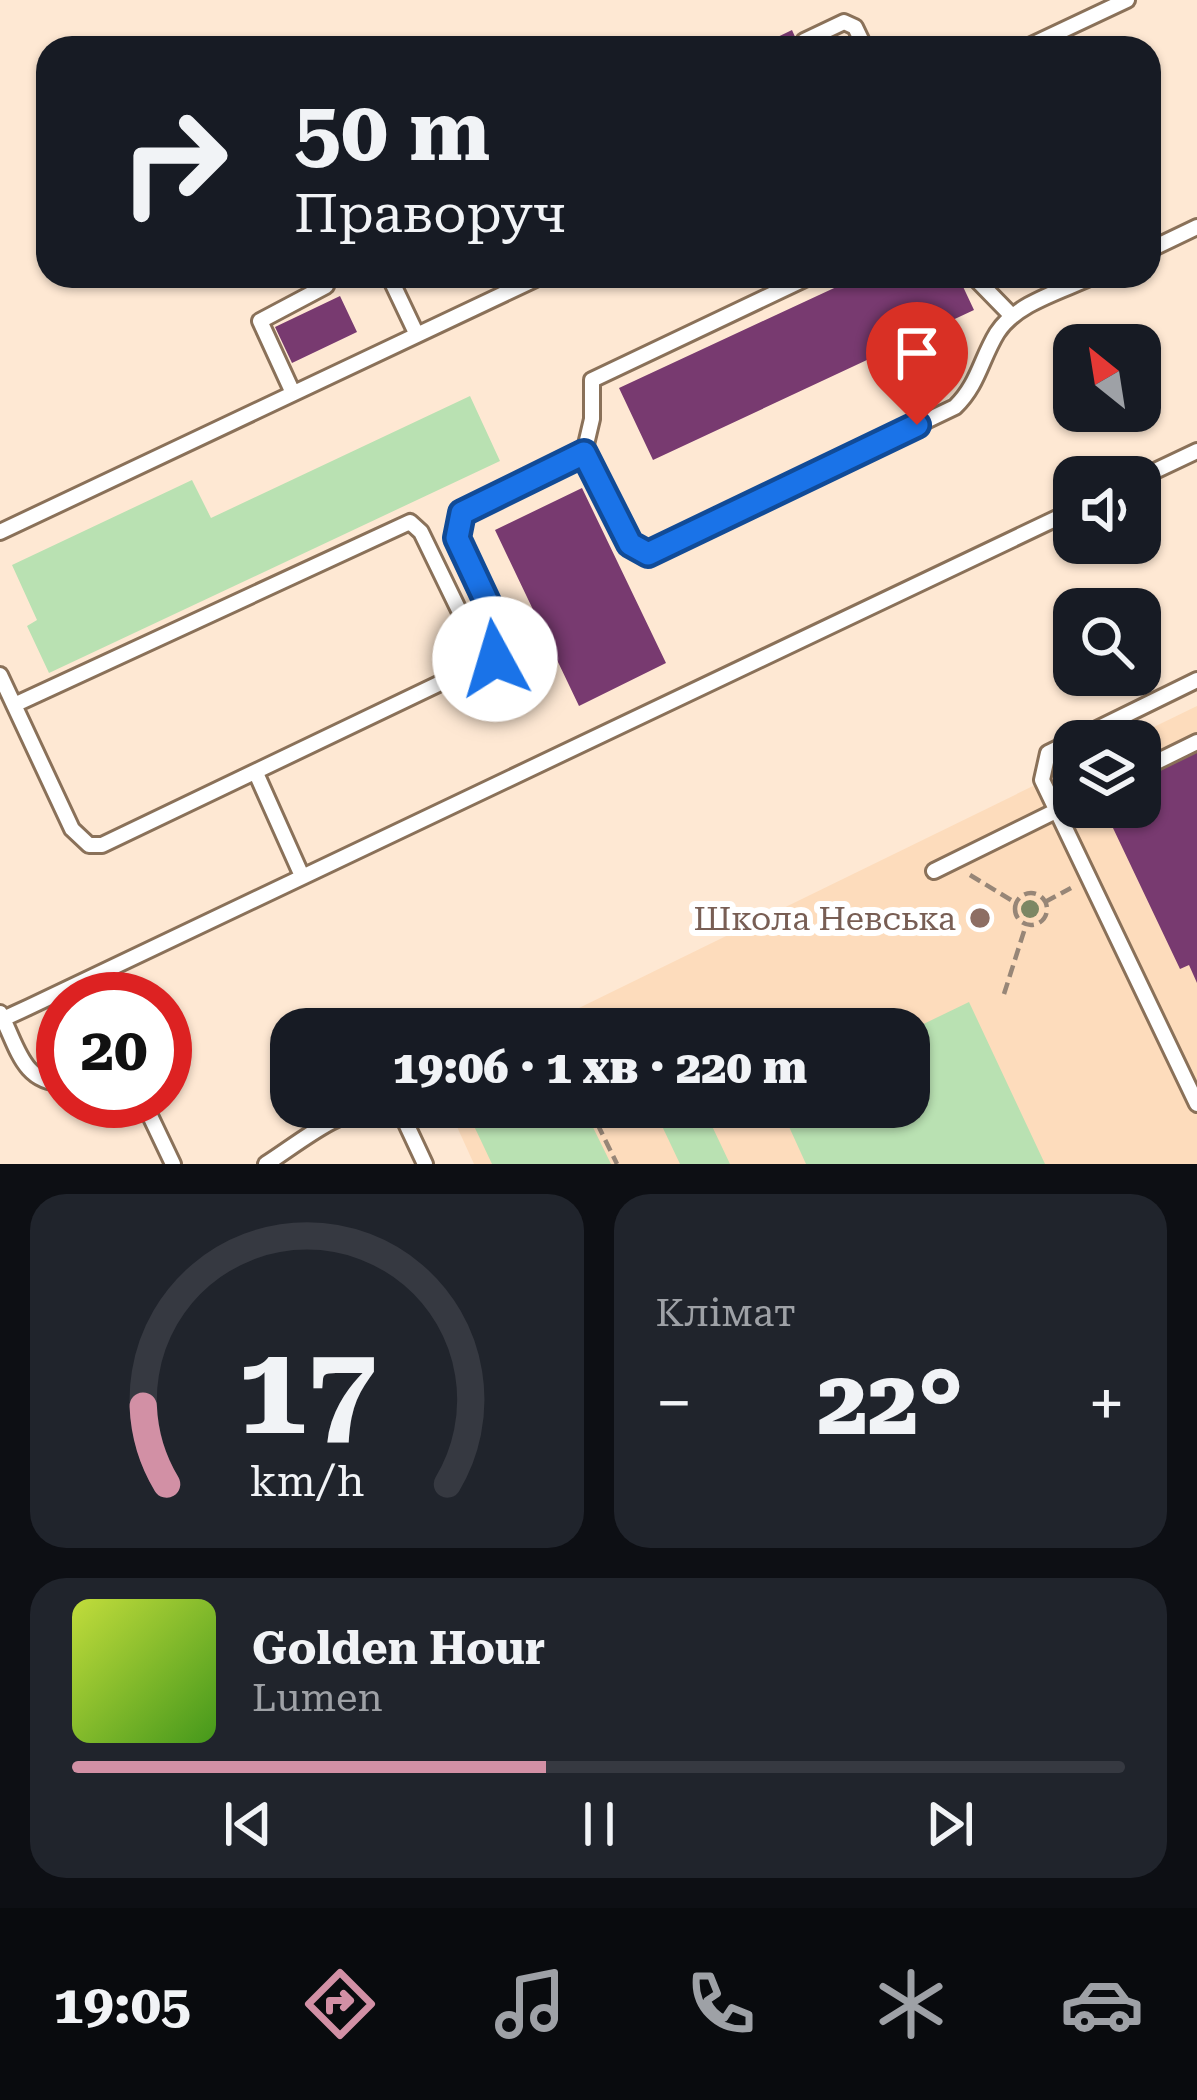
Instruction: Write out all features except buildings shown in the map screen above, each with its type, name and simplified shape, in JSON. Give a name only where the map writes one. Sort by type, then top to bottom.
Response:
[{"type":"lane","points":[[1050,36],[1127,0]]},
{"type":"lane","points":[[815,36],[844,22],[860,36]]},
{"type":"lane","points":[[1161,244],[1197,227]]},
{"type":"lane","points":[[293,393],[260,322],[322,288]]},
{"type":"lane","points":[[395,288],[418,335]]},
{"type":"lane","points":[[0,532],[517,288]]},
{"type":"lane","points":[[786,288],[592,380],[592,419],[584,453],[630,544],[648,554],[955,407],[972,392],[995,336],[1011,315],[1068,288]]},
{"type":"lane","points":[[985,288],[1011,315]]},
{"type":"lane","points":[[1161,468],[1197,451]]},
{"type":"lane","points":[[0,675],[72,829],[89,845],[102,845],[502,654],[505,640],[457,538],[457,520],[584,453]]},
{"type":"lane","points":[[36,1078],[1,1016],[1053,520]]},
{"type":"lane","points":[[14,705],[410,522],[421,532],[485,664]]},
{"type":"lane","points":[[1115,720],[1197,680]]},
{"type":"lane","points":[[1161,760],[1197,742]]},
{"type":"lane","points":[[1053,751],[1048,753],[1042,780],[1053,803]]},
{"type":"lane","points":[[256,773],[302,876]]},
{"type":"lane","points":[[934,871],[1053,813]]},
{"type":"lane","points":[[1065,828],[1197,1104]]},
{"type":"lane","points":[[156,1128],[173,1164]]},
{"type":"lane","points":[[266,1164],[322,1128]]},
{"type":"lane","points":[[408,1128],[424,1164]]},
{"type":"path","points":[[951,863],[1016,903]]},
{"type":"path","points":[[1045,902],[1089,878]]},
{"type":"path","points":[[1016,903],[1030,894],[1045,902]]},
{"type":"path","points":[[1026,925],[1043,920],[1045,902]]},
{"type":"path","points":[[1016,903],[1016,917],[1026,925]]},
{"type":"path","points":[[1004,994],[1026,925]]},
{"type":"path","points":[[599,1128],[616,1164]]},
{"type":"shaded area","name":"Школа Невська","points":[[1197,706],[1197,1164],[474,1164],[458,1128],[930,1128],[930,1008],[579,1008],[1053,776],[1053,828],[1161,828],[1161,724]]},
{"type":"green space","points":[[470,396],[500,461],[49,673],[27,626],[37,620],[12,565],[192,480],[211,518]]},
{"type":"green space","points":[[969,1002],[1045,1164],[806,1164],[790,1128],[930,1128],[930,1021]]},
{"type":"green space","points":[[475,1128],[593,1128],[611,1164],[492,1164]]},
{"type":"green space","points":[[663,1128],[713,1128],[730,1164],[680,1164]]},
{"type":"place","name":"Школа Невська","points":[[980,918]]},
{"type":"route","points":[[495,659],[502,654],[505,640],[457,538],[455,528],[462,513],[584,453],[630,544],[635,551],[648,554],[917,425]]}]
